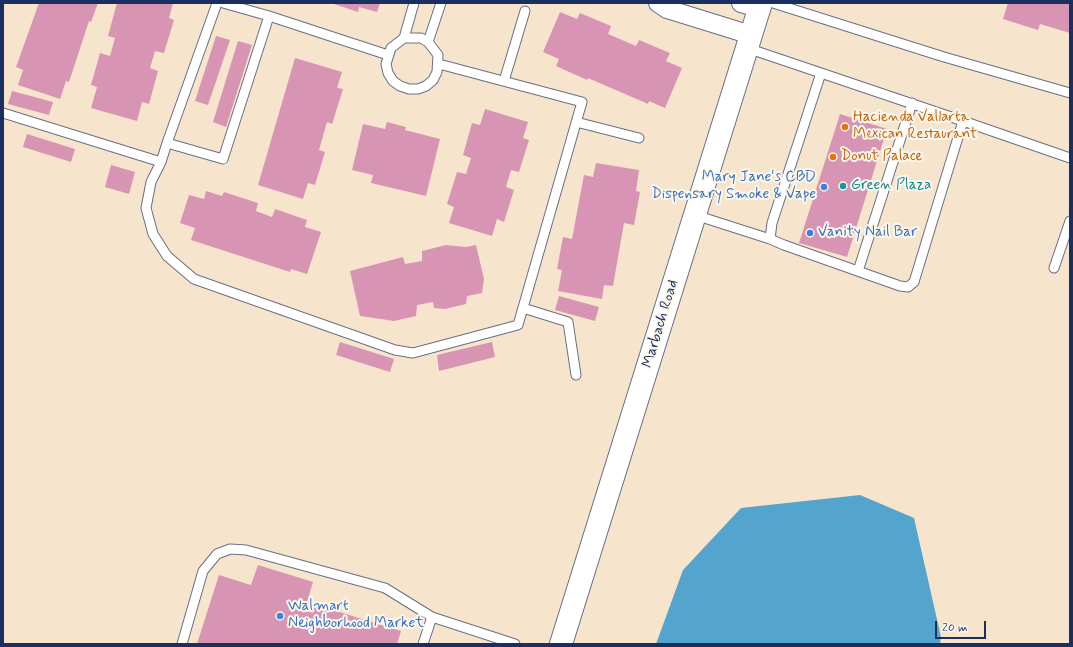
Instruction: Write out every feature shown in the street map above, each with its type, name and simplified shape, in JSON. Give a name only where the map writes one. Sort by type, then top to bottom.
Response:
[{"type":"main road","name":"Marbach Road","points":[[561,644],[749,42],[759,4]]},
{"type":"street","points":[[658,3],[667,9],[749,42]]},
{"type":"lane","points":[[217,3],[161,162],[151,182],[146,208],[153,234],[168,256],[194,279],[395,350],[413,353],[518,325],[582,102],[439,64]]},
{"type":"lane","points":[[223,3],[269,16],[388,55]]},
{"type":"lane","points":[[404,38],[421,38],[428,42],[438,55],[439,64],[433,80],[426,86],[418,89],[409,89],[400,86],[391,77],[386,64],[391,48],[404,38],[414,3]]},
{"type":"lane","points":[[428,42],[440,3]]},
{"type":"lane","points":[[759,4],[1070,93]]},
{"type":"lane","points":[[504,81],[526,11]]},
{"type":"lane","points":[[167,143],[222,159],[269,16]]},
{"type":"lane","points":[[749,42],[821,73],[963,120],[1070,158]]},
{"type":"lane","points":[[770,238],[772,223],[821,73]]},
{"type":"lane","points":[[858,271],[912,103]]},
{"type":"lane","points":[[3,113],[161,162]]},
{"type":"lane","points":[[695,214],[770,238],[784,245],[900,286],[908,287],[914,282],[963,120]]},
{"type":"lane","points":[[576,122],[639,138]]},
{"type":"lane","points":[[1054,268],[1070,221]]},
{"type":"lane","points":[[523,308],[568,322],[576,375]]},
{"type":"lane","points":[[182,644],[203,571],[217,554],[230,549],[246,550],[385,588],[432,617],[515,644]]},
{"type":"lane","points":[[423,644],[432,617]]},
{"type":"water","points":[[860,495],[914,518],[941,637],[940,644],[656,644],[683,570],[741,508]]},
{"type":"building","points":[[39,3],[98,3],[91,22],[89,21],[69,82],[66,81],[60,99],[18,85],[23,70],[16,67]]},
{"type":"building","points":[[117,3],[173,3],[169,18],[174,20],[164,53],[155,51],[150,68],[158,71],[149,104],[142,102],[137,121],[91,108],[97,87],[91,85],[100,53],[110,56],[115,38],[108,36]]},
{"type":"building","points":[[331,3],[380,3],[377,12],[359,7],[358,12]]},
{"type":"building","points":[[1008,3],[1070,3],[1070,33],[1040,24],[1038,30],[1003,19]]},
{"type":"building","points":[[560,12],[577,19],[580,13],[611,26],[608,34],[636,46],[639,40],[670,53],[666,61],[682,68],[665,108],[649,101],[648,104],[556,66],[559,59],[543,52]]},
{"type":"building","points":[[216,36],[230,40],[208,105],[195,101]]},
{"type":"building","points":[[238,41],[252,45],[226,127],[213,122]]},
{"type":"building","points":[[295,58],[342,72],[337,88],[343,89],[332,124],[327,122],[319,150],[325,152],[315,185],[308,183],[303,199],[258,185]]},
{"type":"building","points":[[12,91],[53,102],[49,115],[8,104]]},
{"type":"building","points":[[485,109],[528,122],[523,138],[529,140],[519,172],[511,170],[506,187],[514,190],[504,222],[497,219],[492,236],[449,223],[454,207],[447,204],[457,172],[466,174],[471,158],[463,155],[472,123],[480,125]]},
{"type":"building","name":"Green Plaza","points":[[840,114],[887,129],[847,257],[799,243]]},
{"type":"building","points":[[387,122],[406,127],[405,130],[440,139],[426,196],[371,183],[373,175],[352,170],[363,124],[385,129]]},
{"type":"building","points":[[27,134],[75,149],[71,162],[23,147]]},
{"type":"building","points":[[596,163],[639,170],[636,191],[640,192],[634,225],[624,223],[613,286],[604,285],[602,299],[558,291],[562,270],[557,269],[563,237],[572,239],[584,175],[593,177]]},
{"type":"building","points":[[111,165],[135,172],[129,194],[105,187]]},
{"type":"building","points":[[206,191],[222,196],[224,192],[258,203],[256,211],[272,217],[275,209],[307,220],[305,227],[321,232],[307,274],[291,269],[290,272],[191,240],[195,228],[180,223],[189,195],[204,199]]},
{"type":"building","points":[[446,245],[466,247],[476,245],[484,279],[482,293],[467,296],[466,304],[445,309],[434,308],[433,302],[417,305],[416,316],[394,321],[360,316],[350,271],[403,257],[405,264],[422,261],[422,251]]},
{"type":"building","points":[[559,296],[599,307],[595,321],[555,310]]},
{"type":"building","points":[[340,342],[394,359],[390,372],[336,355]]},
{"type":"building","points":[[492,342],[495,357],[439,371],[437,355]]},
{"type":"building","name":"Walmart Neighborhood Market","points":[[258,565],[313,582],[307,602],[401,631],[397,644],[197,644],[219,575],[251,585]]},
{"type":"place","name":"Hacienda Vallarta Mexican Restaurant","points":[[845,127]]},
{"type":"place","name":"Donut Palace","points":[[833,157]]},
{"type":"place","name":"Green Plaza","points":[[843,186]]},
{"type":"place","name":"Mary Jane's CBD Dispensary Smoke & Vape","points":[[824,187]]},
{"type":"place","name":"Vanity Nail Bar","points":[[810,233]]},
{"type":"place","name":"Walmart Neighborhood Market","points":[[280,616]]}]
